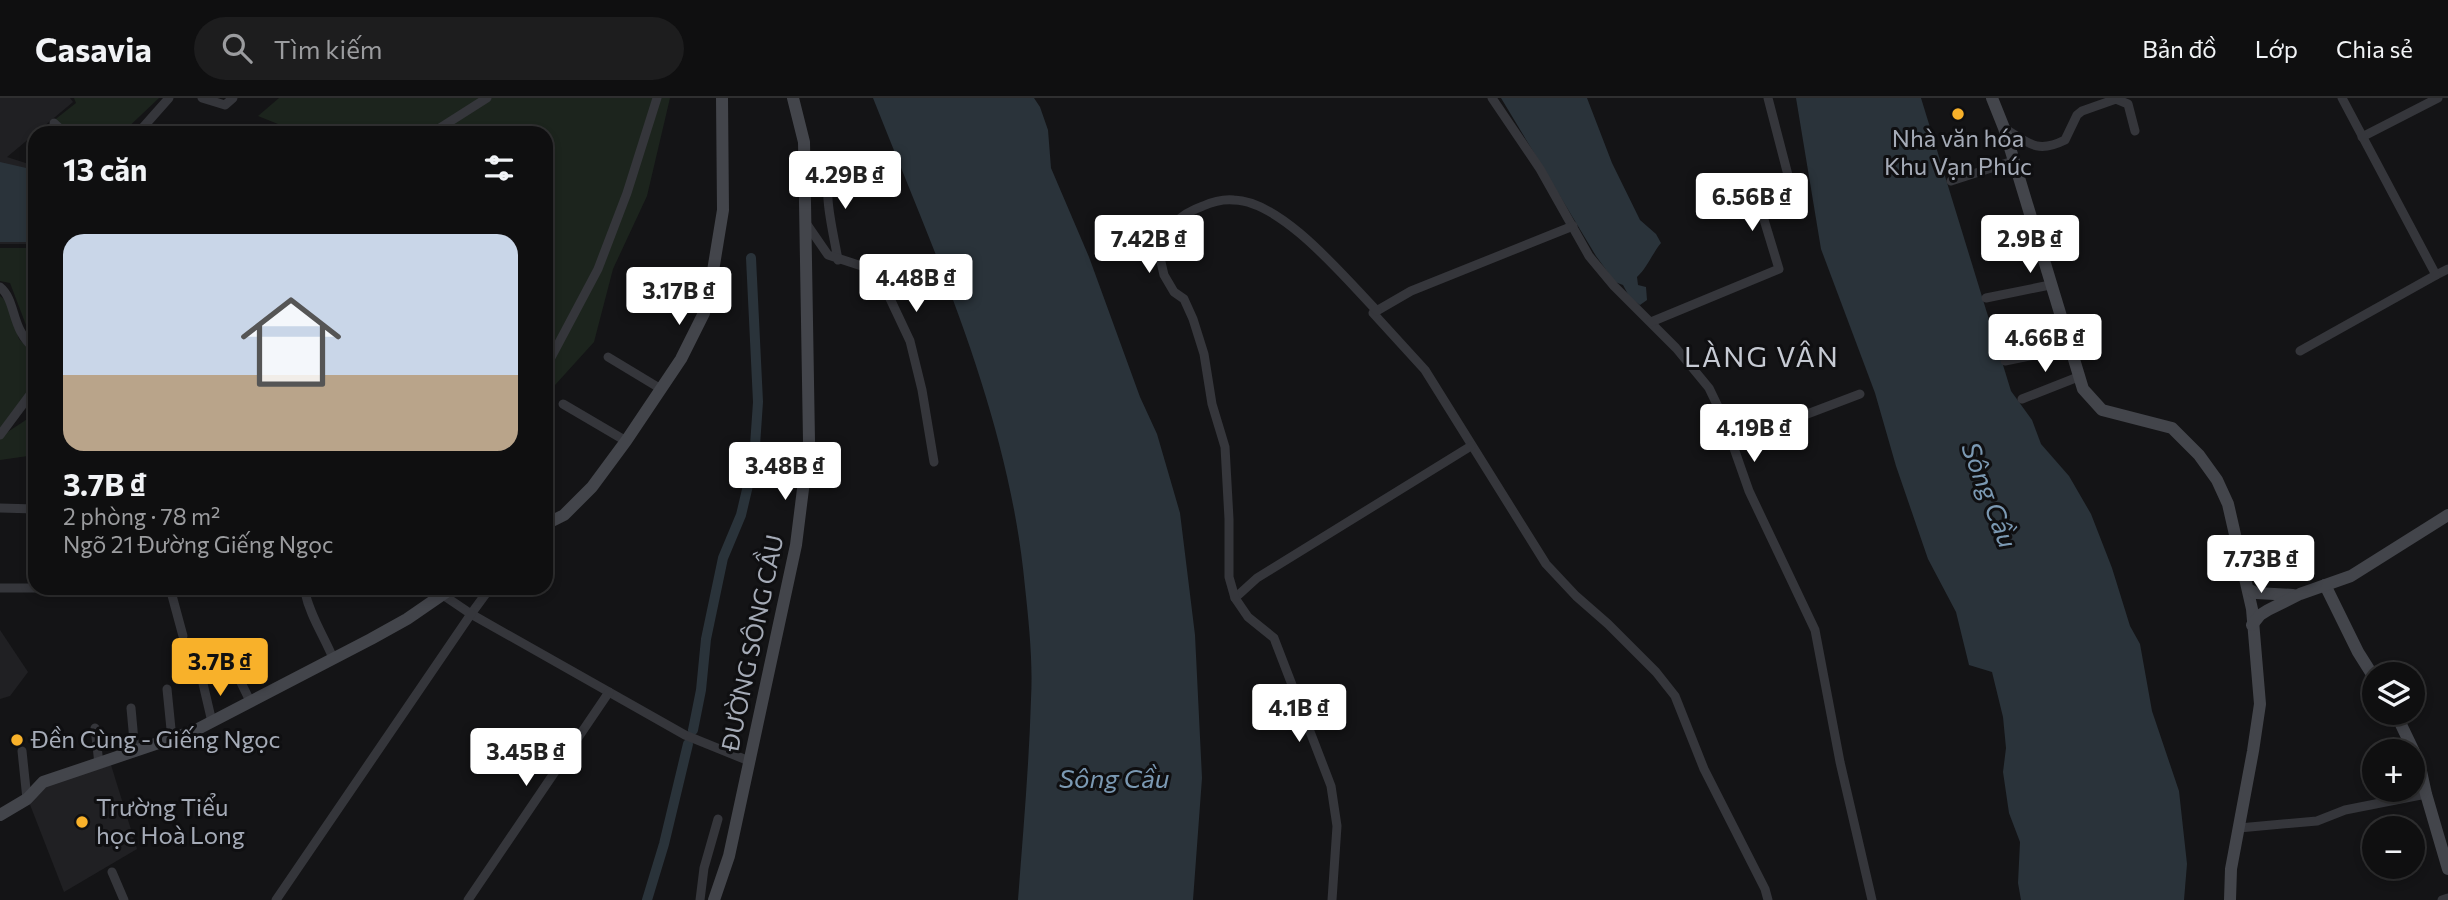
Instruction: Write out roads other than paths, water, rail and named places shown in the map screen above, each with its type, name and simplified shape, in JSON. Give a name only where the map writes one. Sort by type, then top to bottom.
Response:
[{"type":"main road","points":[[553,520],[564,515],[592,487],[626,442],[681,359],[704,313],[723,210],[722,98]]},
{"type":"main road","name":"ĐƯỜNG SÔNG CẦU","points":[[714,900],[729,856],[796,545],[809,442],[804,142],[793,98]]},
{"type":"main road","points":[[1992,98],[2004,128],[2083,389],[2102,410],[2172,428],[2199,455],[2217,481],[2228,504],[2248,589],[2258,676],[2259,717],[2231,870],[2230,900]]},
{"type":"main road","points":[[2252,626],[2260,615],[2300,594],[2351,576],[2448,515]]},
{"type":"main road","points":[[2325,585],[2364,662]]},
{"type":"main road","points":[[2248,589],[2273,595],[2300,594]]},
{"type":"main road","points":[[0,815],[27,799],[43,782],[135,752],[212,722],[407,619],[441,595]]},
{"type":"main road","points":[[2401,725],[2419,762],[2448,869]]},
{"type":"street","points":[[144,126],[169,98]]},
{"type":"street","points":[[202,98],[225,106],[233,98]]},
{"type":"street","points":[[443,126],[487,98]]},
{"type":"street","points":[[553,354],[598,269],[627,193],[657,98]]},
{"type":"street","points":[[1492,98],[1541,169],[1589,256],[1614,286],[1696,370],[1709,388],[1723,417],[1749,491],[1815,630],[1840,762],[1872,900]]},
{"type":"street","points":[[1651,322],[1779,269],[1755,190],[1788,179],[1769,98]]},
{"type":"street","points":[[2342,98],[2436,275]]},
{"type":"street","points":[[2362,136],[2438,98]]},
{"type":"street","points":[[2004,128],[2034,146],[2044,148],[2065,140],[2082,111],[2116,99],[2128,104],[2136,131]]},
{"type":"street","points":[[54,123],[57,126]]},
{"type":"street","points":[[834,159],[828,188],[838,260]]},
{"type":"street","points":[[1951,181],[2013,161]]},
{"type":"street","points":[[1332,900],[1337,826],[1331,786],[1274,638],[1248,617],[1235,598],[1229,577],[1225,447],[1212,404],[1204,354],[1193,319],[1184,299],[1174,292],[1164,275],[1158,249],[1170,226],[1191,210],[1209,203],[1235,200],[1255,205],[1283,221],[1312,244],[1377,311]]},
{"type":"street","points":[[806,222],[828,256],[877,271],[898,310],[917,362],[934,462]]},
{"type":"street","points":[[1573,226],[1411,291],[1373,313],[1425,370],[1546,564],[1656,672],[1675,696],[1704,769],[1765,889],[1768,900]]},
{"type":"street","points":[[2300,351],[2448,269]]},
{"type":"street","points":[[1986,298],[2050,285]]},
{"type":"street","points":[[0,287],[8,296],[15,323],[28,343]]},
{"type":"street","points":[[2005,361],[2069,348]]},
{"type":"street","points":[[608,357],[661,389]]},
{"type":"street","points":[[2022,399],[2078,377]]},
{"type":"street","points":[[1731,443],[1860,394]]},
{"type":"street","points":[[0,435],[28,397]]},
{"type":"street","points":[[563,404],[626,442]]},
{"type":"street","points":[[1235,598],[1257,578],[1471,446]]},
{"type":"street","points":[[0,508],[28,509]]},
{"type":"street","points":[[0,588],[28,588]]},
{"type":"street","points":[[172,595],[183,636]]},
{"type":"street","points":[[306,595],[310,614],[323,632],[333,658]]},
{"type":"street","points":[[451,595],[471,614],[685,735],[749,761]]},
{"type":"street","points":[[276,900],[485,595]]},
{"type":"street","points":[[231,662],[250,701]]},
{"type":"street","points":[[201,675],[212,722]]},
{"type":"street","points":[[167,689],[172,738]]},
{"type":"street","points":[[468,900],[609,692]]},
{"type":"street","points":[[131,708],[135,752]]},
{"type":"street","points":[[95,728],[99,764]]},
{"type":"street","points":[[22,751],[27,799]]},
{"type":"street","points":[[2238,828],[2317,821],[2345,810],[2426,794]]},
{"type":"street","points":[[700,900],[704,868],[718,819]]},
{"type":"street","points":[[112,872],[124,900]]},
{"type":"street","points":[[2442,900],[2448,898]]},
{"type":"water","name":"Sông Cầu","points":[[873,98],[1034,98],[1040,107],[1048,130],[1051,168],[1089,257],[1140,397],[1157,434],[1180,513],[1195,635],[1202,778],[1193,900],[1018,900],[1029,749],[1031,671],[1016,523],[1003,460],[967,338]]},
{"type":"water","points":[[1501,98],[1587,98],[1612,163],[1640,220],[1656,234],[1661,243],[1637,277],[1638,285],[1646,287],[1647,300],[1640,305],[1630,298],[1623,285],[1615,282],[1596,256]]},
{"type":"water","name":"Sông Cầu","points":[[1796,98],[1921,98],[2011,391],[2032,420],[2041,444],[2069,476],[2091,514],[2130,626],[2140,644],[2152,711],[2179,791],[2187,864],[2184,900],[2021,900],[2018,883],[2020,842],[2009,813],[2003,772],[2006,748],[2003,717],[1992,672],[1969,665],[1956,612],[1928,559],[1896,466],[1875,393],[1821,249]]},
{"type":"water","points":[[0,162],[28,168],[28,242],[0,242]]},
{"type":"waterway","points":[[693,730],[701,690],[706,639],[723,558],[741,515],[754,460],[758,402],[751,258]]},
{"type":"waterway","points":[[647,900],[664,844],[688,744]]},
{"type":"place","name":"Nhà văn hóa Khu Vạn Phúc","points":[[1958,114]]},
{"type":"place","name":"Đền Cùng - Giếng Ngọc","points":[[17,740]]},
{"type":"place","name":"Trường Tiểu học Hoà Long","points":[[82,822]]},
{"type":"district","name":"LÀNG VÂN","points":[[1762,357]]}]
